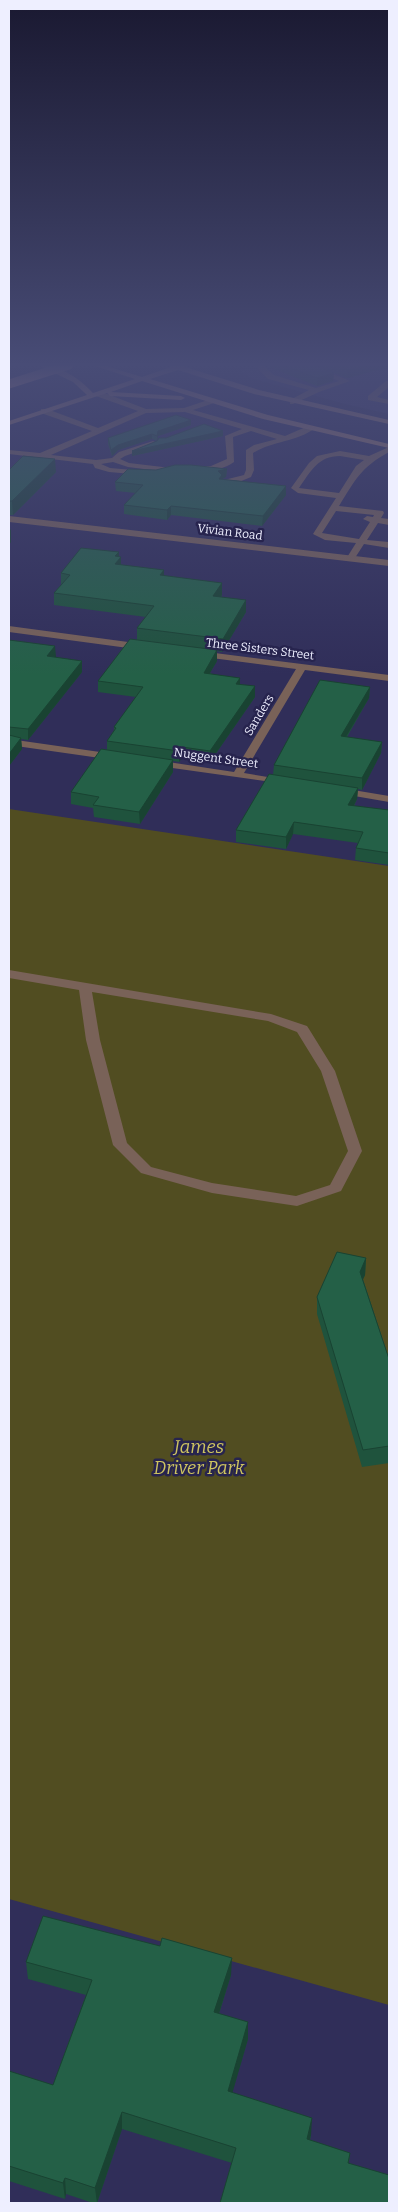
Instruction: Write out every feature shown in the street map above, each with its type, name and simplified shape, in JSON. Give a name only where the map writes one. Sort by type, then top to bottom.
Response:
[{"type":"street","points":[[104,468],[109,470],[174,472],[209,468]]},
{"type":"street","points":[[159,468],[174,472]]},
{"type":"street","points":[[224,481],[234,482],[247,477],[250,468]]},
{"type":"street","points":[[310,468],[295,488],[298,491],[340,496]]},
{"type":"street","points":[[359,468],[317,534],[325,537],[389,545]]},
{"type":"street","points":[[331,511],[377,516],[389,514]]},
{"type":"street","points":[[377,516],[389,522]]},
{"type":"street","points":[[350,559],[377,516]]},
{"type":"street","name":"Vivian Road","points":[[9,519],[389,563]]},
{"type":"street","points":[[9,629],[155,648]]},
{"type":"street","name":"Three Sisters Street","points":[[184,652],[389,678]]},
{"type":"street","name":"Sanders","points":[[237,775],[302,667]]},
{"type":"street","points":[[9,742],[123,759]]},
{"type":"street","name":"Nuggent Street","points":[[142,761],[294,784]]},
{"type":"street","points":[[332,790],[389,799]]},
{"type":"street","points":[[9,974],[271,1018],[302,1030],[328,1071],[355,1151],[336,1188],[297,1201],[212,1188],[146,1170],[120,1146],[93,1040],[85,987]]},
{"type":"green space","name":"James Driver Park","points":[[9,809],[389,866],[389,2005],[9,1899]]},
{"type":"building","points":[[11,468],[46,468],[12,501],[9,501],[9,470]]},
{"type":"building","points":[[163,468],[227,469],[218,471],[222,475],[219,479],[286,486],[263,516],[171,506],[167,510],[124,505],[143,485],[115,482],[128,469],[156,470]]},
{"type":"building","points":[[81,548],[119,552],[115,556],[121,557],[115,564],[164,570],[160,575],[222,583],[213,596],[246,600],[223,639],[137,628],[154,606],[54,593],[70,575],[61,573]]},
{"type":"building","points":[[130,639],[217,650],[204,673],[240,678],[236,684],[255,686],[210,751],[182,747],[179,751],[107,741],[116,728],[114,727],[143,687],[98,681]]},
{"type":"building","points":[[9,640],[55,646],[47,656],[82,661],[28,729],[9,727]]},
{"type":"building","points":[[320,680],[370,687],[341,736],[382,742],[362,778],[274,765]]},
{"type":"building","points":[[9,735],[21,738],[9,754]]},
{"type":"building","points":[[101,749],[173,760],[139,812],[93,805],[99,797],[71,792]]},
{"type":"building","points":[[269,774],[358,788],[348,805],[389,810],[389,853],[356,848],[363,832],[294,822],[286,837],[236,830]]},
{"type":"building","points":[[337,1252],[366,1258],[360,1272],[389,1359],[389,1446],[363,1450],[317,1297]]},
{"type":"building","points":[[43,1916],[160,1946],[162,1938],[232,1958],[214,2012],[248,2022],[228,2091],[312,2118],[307,2139],[350,2153],[348,2163],[389,2175],[389,2203],[220,2203],[236,2148],[122,2112],[95,2188],[65,2178],[63,2183],[9,2166],[9,2071],[53,2085],[92,1980],[26,1962]]}]
